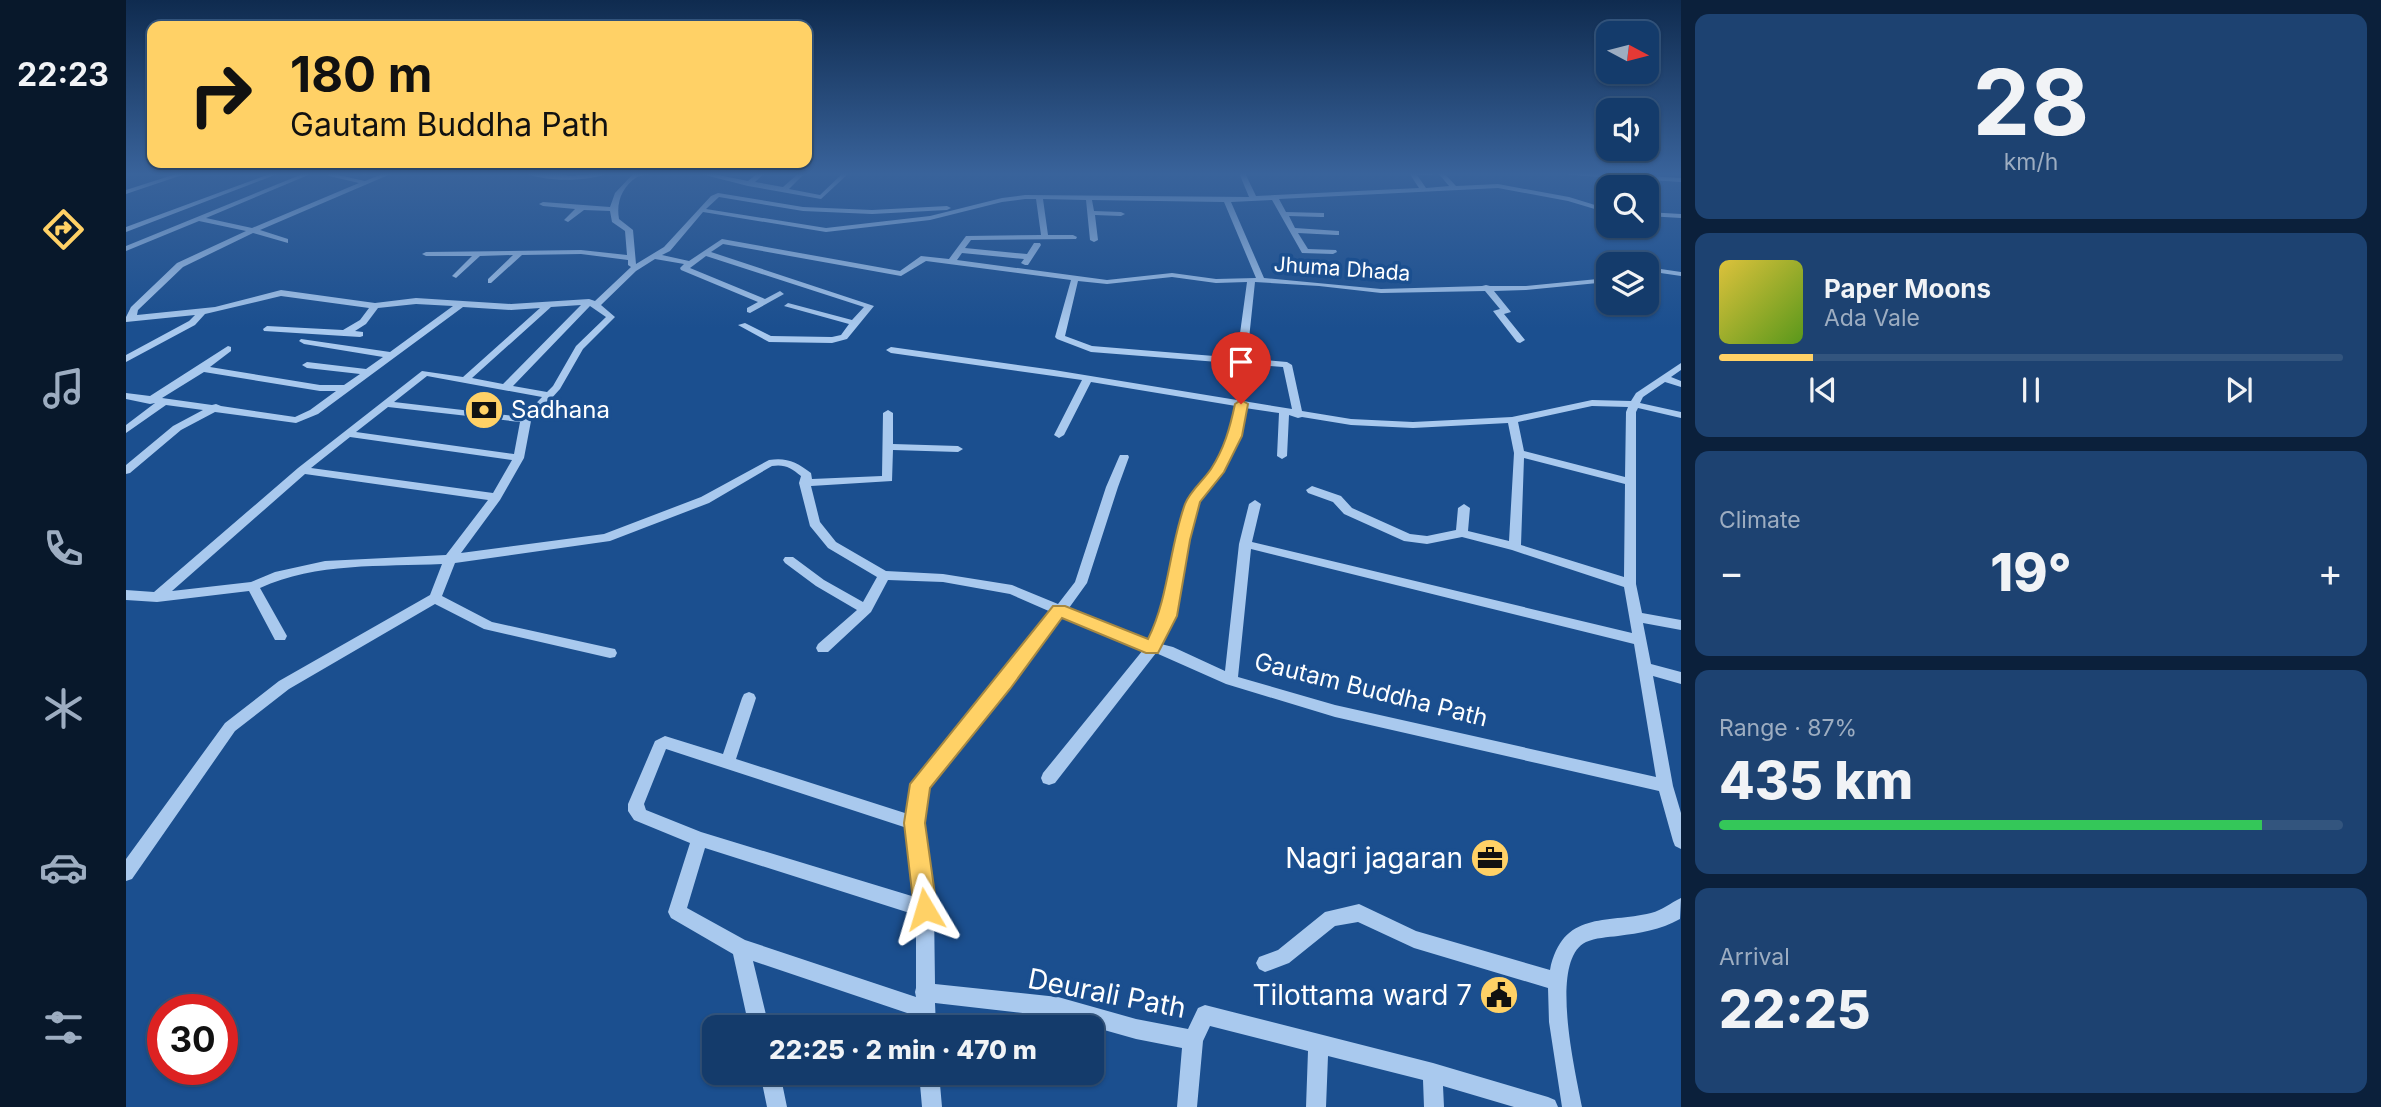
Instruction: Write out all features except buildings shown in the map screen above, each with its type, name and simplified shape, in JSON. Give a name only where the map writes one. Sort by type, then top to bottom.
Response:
[{"type":"street","points":[[126,249],[186,225]]},
{"type":"street","points":[[227,225],[285,241]]},
{"type":"street","points":[[129,319],[134,309],[180,265],[266,225]]},
{"type":"street","points":[[506,387],[631,263],[629,230],[622,225]]},
{"type":"street","points":[[656,257],[667,249],[688,225]]},
{"type":"street","points":[[793,225],[826,230],[872,225]]},
{"type":"street","points":[[1043,225],[1045,237]]},
{"type":"street","points":[[1092,225],[1094,240]]},
{"type":"street","points":[[1236,225],[1256,280],[1243,348]]},
{"type":"street","points":[[1290,225],[1304,251],[1333,252]]},
{"type":"street","points":[[1293,230],[1336,233]]},
{"type":"street","points":[[951,262],[969,238],[1073,237]]},
{"type":"street","points":[[126,240],[139,243]]},
{"type":"street","points":[[765,302],[684,268],[722,241],[901,274],[924,258],[1075,278],[1059,337],[1091,349],[1287,365],[1298,415]]},
{"type":"street","points":[[1018,271],[1037,245]]},
{"type":"street","points":[[960,250],[1029,257]]},
{"type":"street","points":[[426,254],[518,255],[581,252],[631,263],[656,257],[691,264]]},
{"type":"street","points":[[705,253],[870,306],[853,323],[844,337],[787,341],[769,339],[742,325]]},
{"type":"street","points":[[456,275],[477,255]]},
{"type":"street","points":[[491,281],[518,255]]},
{"type":"street","points":[[1659,271],[1681,274]]},
{"type":"street","name":"Jhuma Dhada","points":[[1075,278],[1116,282],[1172,275],[1216,281],[1256,280],[1381,291],[1526,288],[1596,281]]},
{"type":"street","points":[[1486,287],[1507,312],[1497,312],[1520,340]]},
{"type":"street","points":[[126,873],[230,727],[284,685],[435,598],[450,559],[496,497],[519,458],[526,420],[557,387],[579,348],[611,317],[593,303],[511,307],[416,300],[375,306],[281,293],[203,311],[129,319]]},
{"type":"street","points":[[750,310],[780,294]]},
{"type":"street","points":[[465,380],[549,304]]},
{"type":"street","points":[[126,396],[296,420],[314,412],[460,305]]},
{"type":"street","points":[[345,333],[363,322],[375,306]]},
{"type":"street","points":[[788,306],[853,323]]},
{"type":"street","points":[[126,359],[192,323],[203,311]]},
{"type":"street","points":[[267,329],[360,334]]},
{"type":"street","points":[[304,341],[390,355]]},
{"type":"street","points":[[150,401],[229,349]]},
{"type":"street","points":[[891,350],[1351,422],[1389,424],[1512,421],[1592,403],[1634,404],[1681,415]]},
{"type":"street","points":[[307,365],[367,372]]},
{"type":"street","points":[[1681,366],[1639,395],[1634,404],[1630,584],[1665,786],[1681,841]]},
{"type":"street","points":[[202,369],[320,388],[346,388]]},
{"type":"street","points":[[157,597],[302,470],[425,373],[549,395]]},
{"type":"street","points":[[1664,378],[1681,384]]},
{"type":"street","points":[[1059,435],[1087,380]]},
{"type":"street","points":[[126,430],[163,402]]},
{"type":"street","points":[[385,404],[526,420]]},
{"type":"street","points":[[1049,778],[1152,648],[1168,616],[1182,540],[1193,501],[1217,472],[1235,436],[1241,404]]},
{"type":"street","points":[[126,471],[177,428],[216,407]]},
{"type":"street","points":[[1282,456],[1284,411]]},
{"type":"street","points":[[126,595],[157,597],[253,586],[275,576],[325,565],[450,559],[606,538],[705,500],[769,463],[781,461],[794,465],[807,475],[806,483],[885,481],[889,477],[888,413]]},
{"type":"street","points":[[1512,421],[1519,453],[1515,547]]},
{"type":"street","points":[[347,434],[519,458]]},
{"type":"street","points":[[889,447],[958,449]]},
{"type":"street","points":[[1519,453],[1631,482]]},
{"type":"street","points":[[700,839],[677,912],[741,947],[925,1010],[925,909],[915,823],[921,784],[1081,583],[1124,457]]},
{"type":"street","points":[[302,470],[496,497]]},
{"type":"street","name":"Gautam Buddha Path","points":[[806,483],[814,523],[832,545],[884,575],[943,578],[1012,590],[1152,648],[1168,651],[1231,680],[1335,711],[1665,786]]},
{"type":"street","points":[[1311,490],[1337,499],[1348,511],[1408,538],[1427,540],[1462,533],[1630,584]]},
{"type":"street","points":[[1231,680],[1245,544],[1255,504]]},
{"type":"street","points":[[1462,533],[1464,508]]},
{"type":"street","points":[[1245,544],[1639,640]]},
{"type":"street","points":[[789,560],[820,583],[866,609]]},
{"type":"street","points":[[823,648],[866,609],[884,575]]},
{"type":"street","points":[[253,586],[280,636]]},
{"type":"street","points":[[435,598],[489,626],[610,653]]},
{"type":"street","points":[[1636,617],[1681,625]]},
{"type":"street","points":[[1644,668],[1681,678]]},
{"type":"street","points":[[728,761],[749,698]]},
{"type":"street","points":[[915,823],[665,742],[660,745],[636,804],[636,811],[640,815],[700,839],[925,909]]},
{"type":"street","points":[[1572,1107],[1556,1004],[1562,954],[1571,941],[1589,931],[1670,918],[1681,907]]},
{"type":"street","points":[[1265,963],[1283,957],[1331,918],[1359,913],[1414,939],[1557,981]]},
{"type":"street","points":[[741,947],[756,1015]]},
{"type":"street","name":"Deurali Path","points":[[925,1010],[1058,1007],[1136,1029],[1193,1040],[1205,1015],[1433,1073],[1548,1107]]},
{"type":"street","points":[[1187,1107],[1193,1040]]},
{"type":"street","points":[[1316,1107],[1318,1044]]},
{"type":"street","points":[[1433,1073],[1434,1107]]},
{"type":"street","points":[[773,1085],[778,1107]]},
{"type":"street","points":[[930,1085],[932,1107]]},
{"type":"place","name":"Sadhana","points":[[484,410]]},
{"type":"place","name":"Nagri jagaran","points":[[1490,858]]},
{"type":"place","name":"Tilottama ward 7","points":[[1499,995]]},
{"type":"route","points":[[925,909],[915,823],[921,784],[1003,684],[1059,610],[1152,648],[1168,616],[1182,540],[1193,501],[1217,472],[1235,436],[1241,404]]}]
